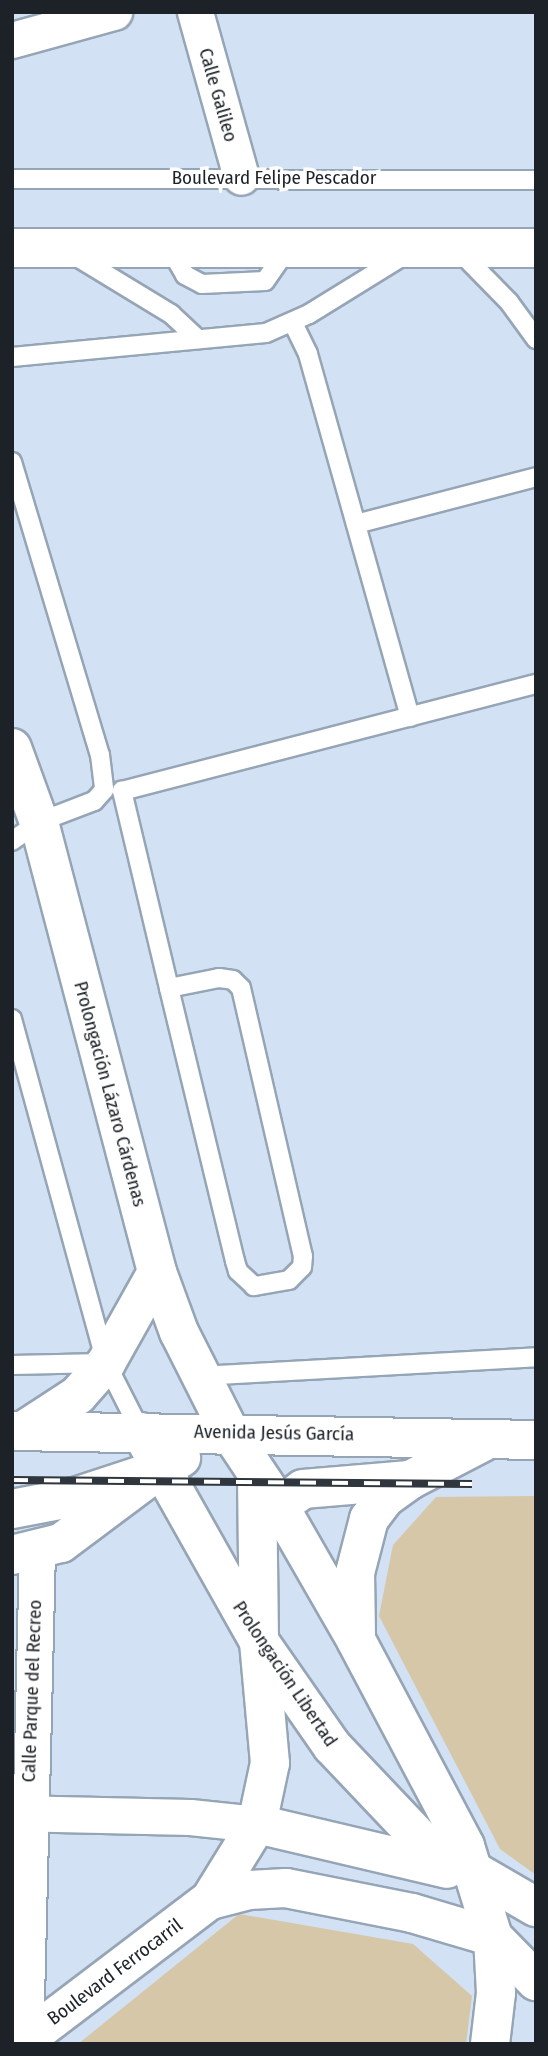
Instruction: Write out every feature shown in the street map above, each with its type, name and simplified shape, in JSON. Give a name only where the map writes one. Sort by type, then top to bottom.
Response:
[{"type":"main road","points":[[12,248],[536,248]]},
{"type":"main road","name":"Prolongación Lázaro Cárdenas","points":[[12,748],[25,832],[158,1272],[200,1376],[229,1431]]},
{"type":"main road","points":[[18,1431],[78,1395],[106,1363],[158,1272]]},
{"type":"main road","name":"Avenida Jesús García","points":[[18,1431],[229,1431],[536,1440]]},
{"type":"main road","points":[[24,1553],[81,1530],[160,1469],[229,1431],[279,1506],[356,1640],[465,1846],[493,1937],[496,1993],[490,2044]]},
{"type":"main road","name":"Prolongación Libertad","points":[[141,1432],[258,1641],[332,1746],[383,1806],[422,1841],[476,1877],[510,1890],[536,1907]]},
{"type":"main road","points":[[356,1640],[359,1546],[369,1519],[385,1498],[410,1480],[491,1438]]},
{"type":"main road","points":[[12,1509],[75,1497],[160,1469]]},
{"type":"main road","points":[[209,1900],[257,1824],[270,1763],[258,1641],[255,1538],[257,1474]]},
{"type":"main road","points":[[255,1538],[279,1506],[303,1489],[410,1480]]},
{"type":"main road","points":[[257,1824],[390,1852],[476,1877]]},
{"type":"main road","points":[[209,1900],[249,1890],[286,1888],[393,1909],[493,1937],[536,1981]]},
{"type":"main road","name":"Boulevard Ferrocarril","points":[[23,2042],[209,1900]]},
{"type":"street","points":[[12,40],[114,12]]},
{"type":"street","name":"Calle Galileo","points":[[195,12],[241,177]]},
{"type":"street","name":"Calle Parque del Recreo","points":[[23,2042],[21,1813],[24,1553]]},
{"type":"street","points":[[21,1813],[190,1817],[257,1824]]},
{"type":"lane","name":"Boulevard Felipe Pescador","points":[[12,179],[241,177],[536,180]]},
{"type":"lane","points":[[60,248],[171,314],[198,339]]},
{"type":"lane","points":[[12,357],[266,333],[293,323],[415,248]]},
{"type":"lane","points":[[456,248],[501,292],[536,339]]},
{"type":"lane","points":[[293,323],[305,346],[410,717]]},
{"type":"lane","points":[[12,462],[100,755],[104,790],[94,801],[25,832]]},
{"type":"lane","points":[[356,524],[536,477]]},
{"type":"lane","points":[[169,988],[219,978],[233,980],[241,988],[303,1256],[302,1267],[289,1280],[254,1286],[238,1271],[169,988],[122,791],[536,684]]},
{"type":"lane","points":[[12,1019],[106,1363],[141,1432]]},
{"type":"lane","points":[[200,1376],[536,1357]]},
{"type":"lane","points":[[12,1364],[106,1363]]},
{"type":"shaded area","points":[[536,1496],[536,1875],[500,1849],[379,1616],[393,1545],[436,1497]]},
{"type":"shaded area","points":[[239,1914],[413,1944],[472,1996],[466,2044],[78,2044]]},
{"type":"railway","points":[[12,1480],[472,1484]]}]
